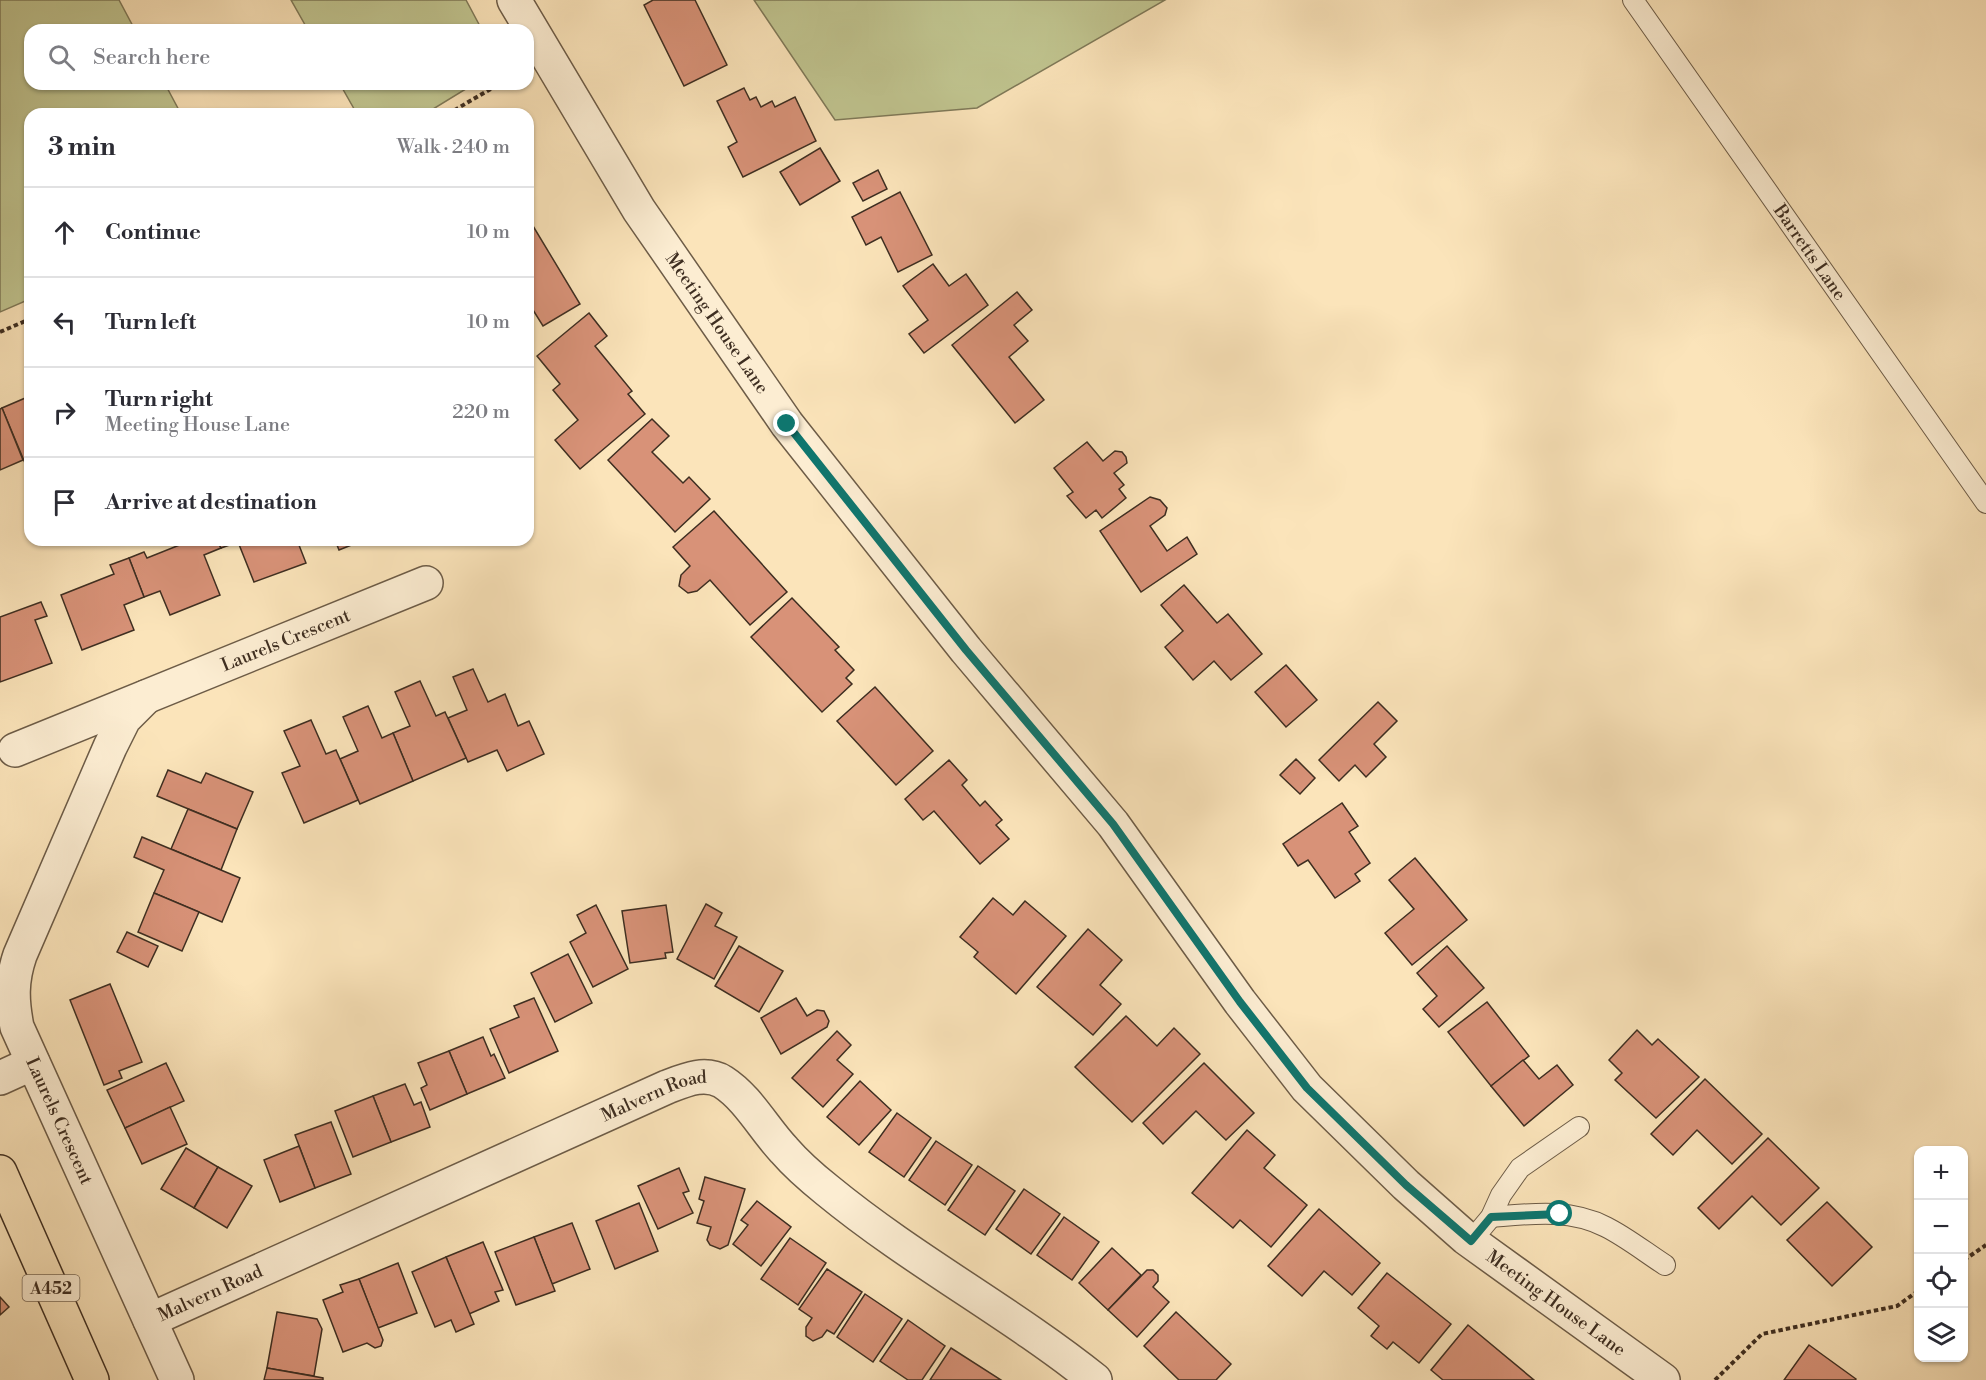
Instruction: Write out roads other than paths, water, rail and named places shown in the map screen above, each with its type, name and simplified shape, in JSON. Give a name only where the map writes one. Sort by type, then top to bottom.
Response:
[{"type":"highway","name":"A452","points":[[3,1191],[92,1380]]},
{"type":"street","name":"Meeting House Lane","points":[[514,0],[528,24]]},
{"type":"street","name":"Meeting House Lane","points":[[534,34],[639,210],[787,424],[966,650],[1113,824],[1247,1011],[1307,1088],[1406,1185],[1481,1229],[1663,1380]]},
{"type":"street","name":"Laurels Crescent","points":[[15,750],[426,584]]},
{"type":"street","name":"Laurels Crescent","points":[[146,697],[124,719],[110,747],[15,971],[12,1002],[17,1027],[177,1380]]},
{"type":"street","points":[[0,1078],[33,1063]]},
{"type":"street","name":"Malvern Road","points":[[150,1320],[666,1087],[690,1078],[707,1077],[722,1082],[738,1095],[783,1150],[829,1192],[894,1241],[1095,1380]]},
{"type":"lane","name":"Barretts Lane","points":[[1633,0],[1986,503]]},
{"type":"lane","points":[[1481,1229],[1500,1195],[1520,1168],[1580,1127]]},
{"type":"lane","points":[[1481,1229],[1541,1213],[1578,1217],[1605,1226],[1665,1265]]}]
